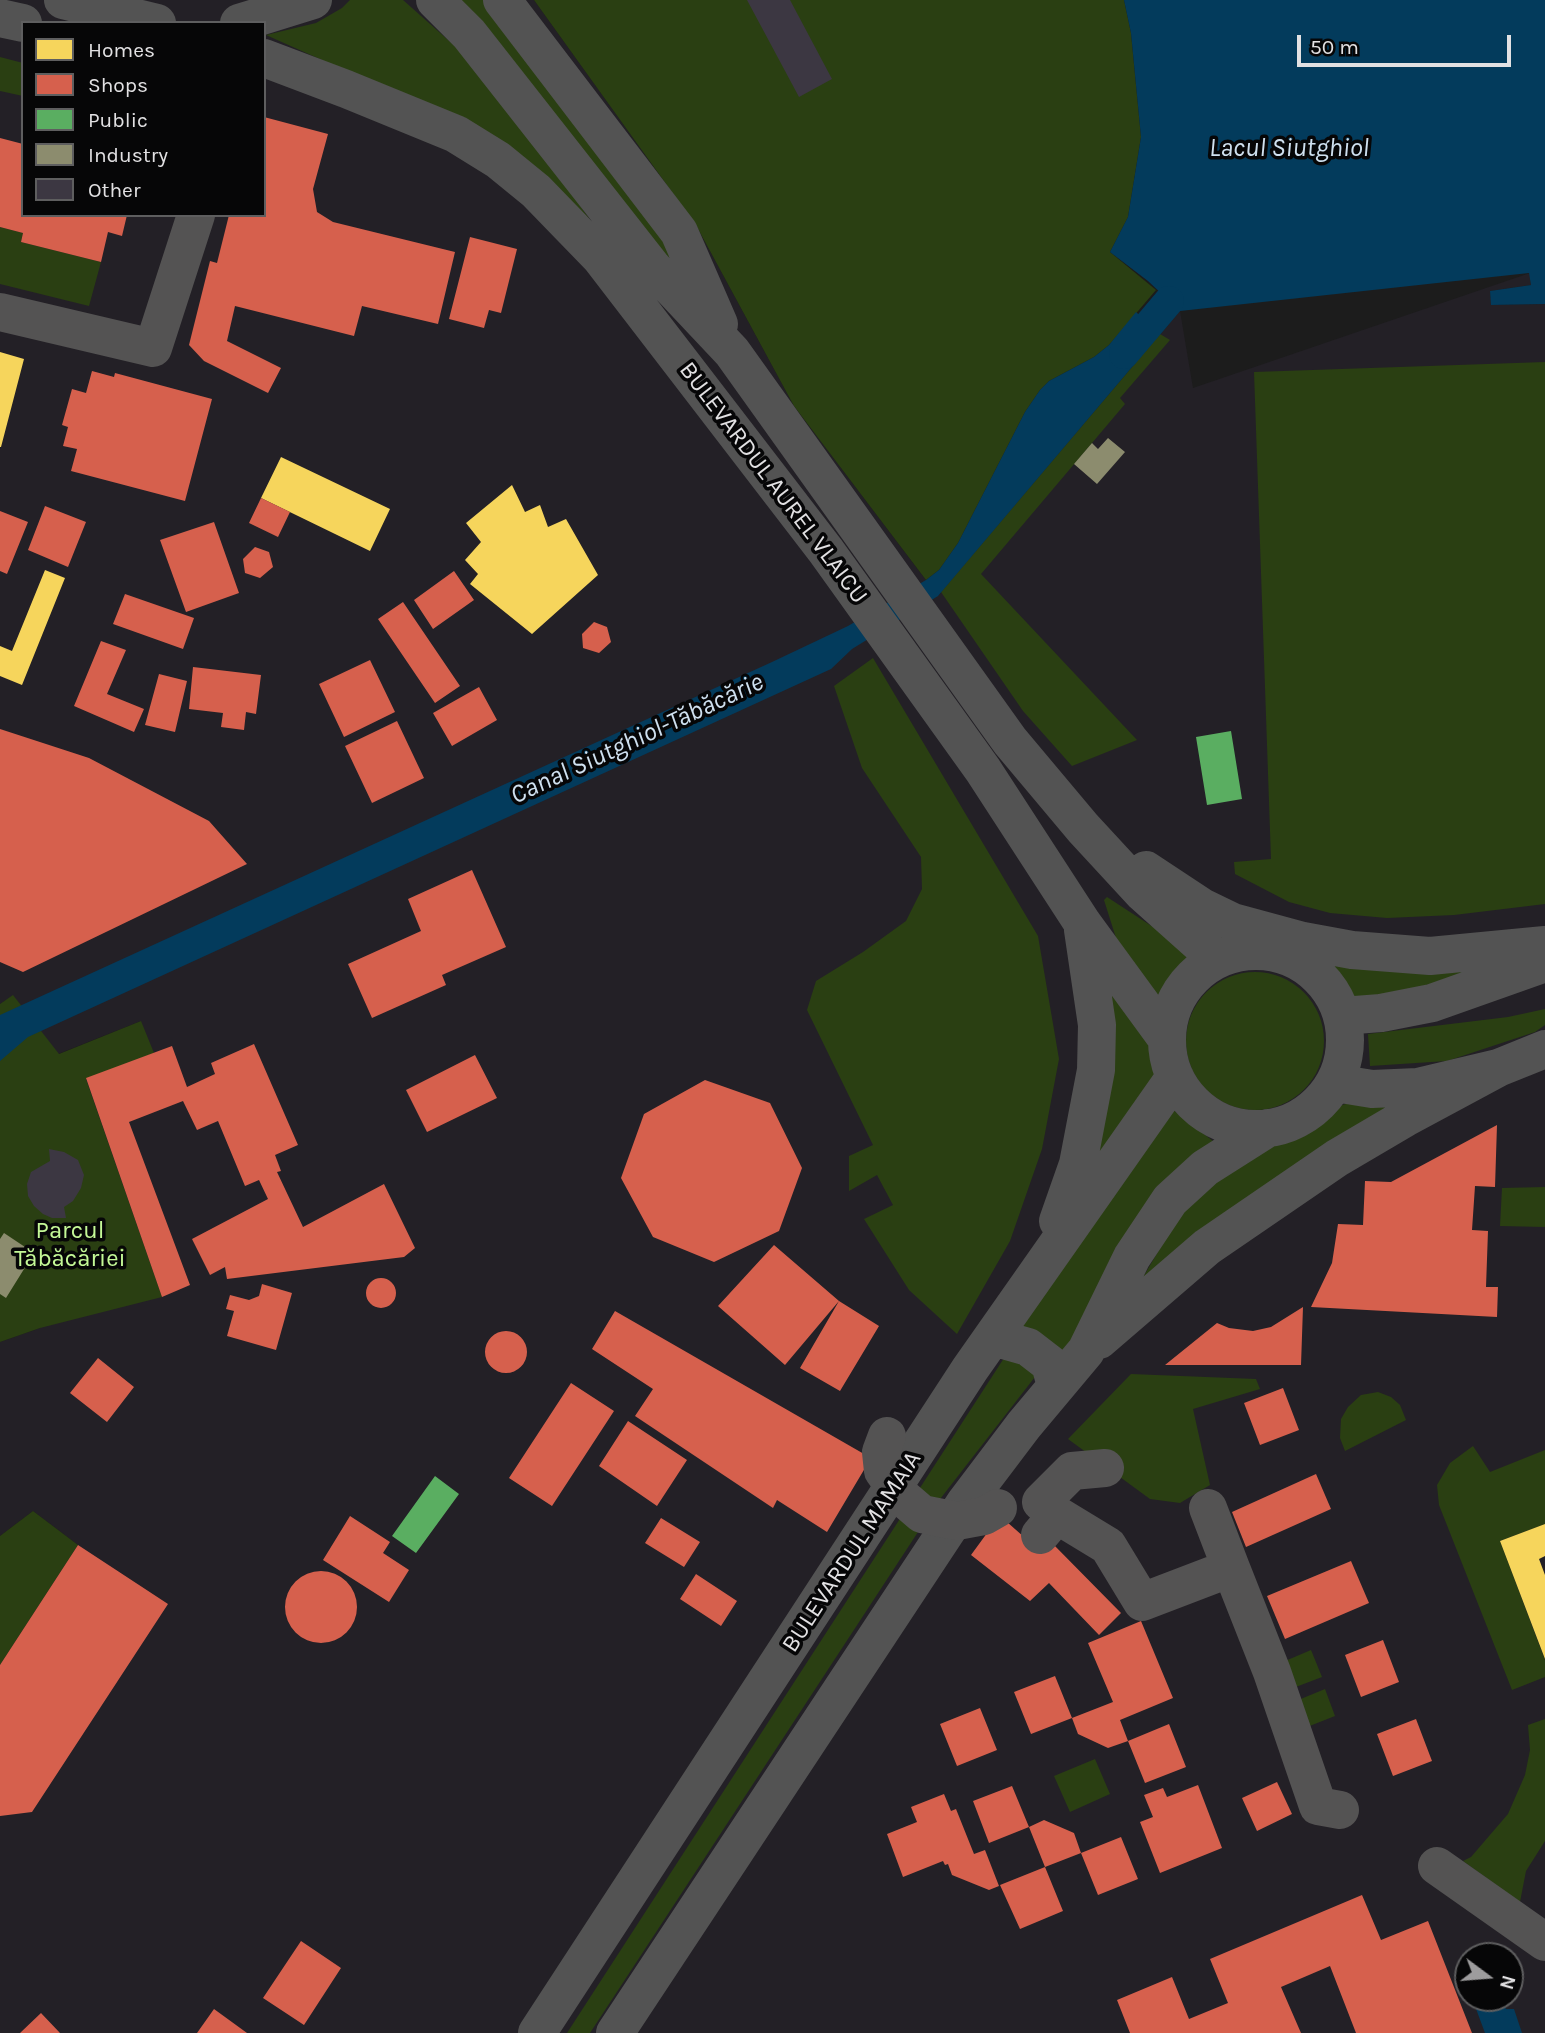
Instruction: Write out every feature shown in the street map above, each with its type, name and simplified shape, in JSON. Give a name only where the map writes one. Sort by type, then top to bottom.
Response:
[{"type":"main road","points":[[63,0],[149,21]]},
{"type":"main road","points":[[245,21],[313,0]]},
{"type":"main road","name":"BULEVARDUL AUREL VLAICU","points":[[435,0],[469,34],[652,267],[732,352],[1010,741],[1083,828],[1143,893],[1217,959]]},
{"type":"main road","points":[[502,0],[679,232],[732,352]]},
{"type":"main road","points":[[0,18],[21,23]]},
{"type":"main road","name":"BULEVARDUL AUREL VLAICU","points":[[266,59],[456,134],[498,160],[536,191],[600,257],[826,551],[983,770],[1083,924],[1167,1039]]},
{"type":"main road","points":[[266,79],[346,89]]},
{"type":"main road","points":[[1083,828],[1202,907],[1233,922],[1278,935],[1352,950],[1430,956],[1545,945]]},
{"type":"main road","points":[[970,1369],[1029,1278],[1057,1226],[1078,1164],[1096,1070],[1097,1025],[1083,924]]},
{"type":"main road","points":[[1261,950],[1282,954],[1303,964],[1321,978],[1334,996],[1342,1016],[1345,1039],[1343,1062],[1335,1083],[1307,1113],[1288,1123],[1268,1128],[1245,1129],[1223,1123],[1203,1112],[1187,1096],[1175,1077],[1169,1058],[1168,1023],[1185,986],[1217,959],[1238,952],[1261,950]]},
{"type":"main road","points":[[1342,1016],[1381,1013],[1432,1003],[1545,963]]},
{"type":"main road","points":[[615,2033],[965,1503],[1024,1425],[1086,1351],[1207,1247],[1337,1158],[1497,1068],[1545,1049]]},
{"type":"main road","points":[[1335,1083],[1372,1089],[1418,1087],[1497,1068]]},
{"type":"main road","name":"BULEVARDUL MAMAIA","points":[[537,2033],[970,1369],[1175,1077]]},
{"type":"main road","points":[[1086,1351],[1132,1257],[1170,1200],[1205,1168],[1268,1128]]},
{"type":"main road","points":[[993,1337],[1028,1346],[1049,1364],[1056,1386]]},
{"type":"street","points":[[0,312],[153,348],[195,217]]},
{"type":"street","points":[[887,1436],[881,1452],[884,1471],[901,1496],[922,1514],[957,1521],[984,1516],[998,1508]]},
{"type":"street","points":[[1105,1468],[1072,1471],[1041,1502],[1049,1525],[1108,1546],[1142,1602],[1231,1568]]},
{"type":"street","points":[[1208,1508],[1272,1672],[1318,1806],[1340,1810]]},
{"type":"street","points":[[1437,1866],[1545,1942]]},
{"type":"shaded area","points":[[0,0],[534,0],[697,227],[794,406],[938,596],[1180,311],[1193,388],[1530,273],[1531,285],[1490,291],[1492,305],[1545,304],[1545,2033],[0,2033],[0,1665],[78,1545],[33,1511],[0,1536],[0,1342],[40,1328],[86,1078],[141,1021],[58,1054],[13,996],[0,1004]]},
{"type":"green space","points":[[350,0],[403,0],[483,71],[614,253],[405,97],[266,35],[316,23],[342,8]]},
{"type":"green space","points":[[458,0],[484,0],[660,235],[712,319]]},
{"type":"green space","points":[[534,0],[1124,0],[1131,33],[1141,137],[1128,217],[1110,252],[1156,290],[1109,345],[1094,357],[1049,381],[1040,390],[1025,412],[958,543],[939,570],[926,580],[794,406],[697,227]]},
{"type":"green space","points":[[0,57],[21,62],[21,96],[0,91]]},
{"type":"green space","points":[[0,227],[23,233],[21,242],[101,262],[89,306],[0,284]]},
{"type":"green space","points":[[1160,334],[1170,340],[1120,398],[1125,404],[981,574],[1137,740],[1072,766],[1023,711],[941,592]]},
{"type":"green space","points":[[1545,362],[1545,904],[1454,915],[1387,918],[1330,913],[1289,902],[1235,874],[1234,862],[1271,859],[1254,372]]},
{"type":"green space","points":[[873,658],[1038,936],[1059,1059],[1042,1149],[1010,1241],[957,1334],[909,1290],[864,1219],[893,1205],[877,1175],[849,1191],[849,1156],[873,1145],[807,1010],[816,981],[906,921],[922,889],[921,857],[862,768],[834,686]]},
{"type":"green space","points":[[1107,897],[1196,955],[1173,984],[1164,1004],[1116,938],[1104,900]]},
{"type":"green space","points":[[1221,924],[1545,955],[1351,1004],[1319,964],[1283,948],[1218,945]]},
{"type":"green space","points":[[1100,966],[1153,1048],[1159,1071],[1090,1183]]},
{"type":"green space","points":[[1255,972],[1281,977],[1304,992],[1319,1015],[1324,1041],[1319,1067],[1304,1090],[1281,1105],[1255,1110],[1229,1105],[1206,1090],[1191,1067],[1186,1041],[1191,1015],[1206,992],[1229,977]]},
{"type":"green space","name":"Parcul Tăbăcăriei","points":[[13,995],[59,1054],[141,1021],[154,1053],[86,1079],[162,1297],[40,1328],[0,1342],[0,1004]]},
{"type":"green space","points":[[1545,1009],[1545,1025],[1535,1032],[1447,1061],[1370,1066],[1368,1034],[1508,1017]]},
{"type":"green space","points":[[1357,1101],[1419,1101],[1128,1303],[1173,1226],[1202,1189],[1255,1154],[1300,1134],[1342,1105]]},
{"type":"green space","points":[[1168,1106],[1218,1145],[1062,1367],[1013,1331]]},
{"type":"green space","points":[[1545,1187],[1545,1227],[1500,1226],[1502,1188]]},
{"type":"green space","points":[[1006,1355],[1038,1373],[937,1503],[590,2033],[567,2033]]},
{"type":"green space","points":[[1131,1374],[1256,1379],[1260,1389],[1193,1409],[1210,1485],[1180,1503],[1150,1499],[1068,1439]]},
{"type":"green space","points":[[1378,1392],[1391,1397],[1400,1405],[1406,1420],[1345,1451],[1340,1438],[1341,1419],[1348,1407],[1361,1395]]},
{"type":"green space","points":[[1473,1446],[1490,1472],[1545,1450],[1545,1524],[1500,1541],[1545,1660],[1545,1677],[1512,1690],[1439,1505],[1437,1485],[1450,1463]]},
{"type":"green space","points":[[33,1511],[78,1545],[0,1665],[0,1536]]},
{"type":"green space","points":[[1311,1650],[1322,1677],[1288,1690],[1278,1664]]},
{"type":"green space","points":[[1325,1689],[1335,1716],[1302,1729],[1291,1703]]},
{"type":"green space","points":[[1545,1719],[1545,1841],[1526,1871],[1520,1902],[1463,1861],[1471,1857],[1508,1814],[1525,1775],[1530,1750],[1528,1725]]},
{"type":"green space","points":[[1095,1759],[1110,1794],[1070,1812],[1054,1776]]},
{"type":"water","name":"Lacul Siutghiol","points":[[1124,0],[1545,0],[1545,304],[1491,305],[1490,291],[1531,285],[1529,273],[1180,311],[1148,281],[1110,252],[1128,217],[1141,137],[1131,33]]},
{"type":"water","points":[[1136,312],[1160,334],[938,596],[852,649],[831,669],[28,1037],[0,1061],[0,1015],[772,662],[848,626],[926,580],[939,570],[958,543],[1025,412],[1040,390],[1049,381],[1094,357],[1109,345]]},
{"type":"water","points":[[1477,2012],[1515,2012],[1522,2033],[1485,2033]]},
{"type":"building: Homes","points":[[0,352],[24,359],[1,447],[0,447]]},
{"type":"building: Homes","points":[[281,457],[390,509],[370,551],[261,498]]},
{"type":"building: Homes","points":[[512,485],[525,512],[540,505],[548,527],[566,519],[598,575],[532,634],[470,584],[478,574],[465,560],[481,542],[466,523]]},
{"type":"building: Homes","points":[[45,570],[65,578],[22,685],[0,676],[0,646],[12,651]]},
{"type":"building: Homes","points":[[1545,1524],[1545,1556],[1539,1559],[1545,1575],[1545,1659],[1500,1541]]},
{"type":"building: Shops","points":[[266,118],[328,134],[313,189],[317,212],[333,222],[455,252],[438,324],[362,306],[354,336],[235,306],[227,341],[281,368],[268,393],[204,361],[189,345],[210,261],[217,263],[228,217],[266,217]]},
{"type":"building: Shops","points":[[0,138],[21,143],[21,217],[127,217],[122,236],[108,232],[101,262],[21,242],[23,233],[0,227]]},
{"type":"building: Shops","points":[[470,237],[517,249],[501,313],[489,310],[484,328],[449,319]]},
{"type":"building: Shops","points":[[92,371],[114,377],[115,373],[212,399],[185,501],[71,471],[77,449],[63,446],[68,427],[62,425],[72,389],[86,393]]},
{"type":"building: Shops","points":[[261,498],[290,512],[278,537],[249,523]]},
{"type":"building: Shops","points":[[45,506],[86,522],[68,567],[28,550]]},
{"type":"building: Shops","points":[[0,511],[28,522],[7,574],[0,571]]},
{"type":"building: Shops","points":[[214,522],[239,593],[186,612],[160,540]]},
{"type":"building: Shops","points":[[255,547],[269,552],[273,567],[260,578],[245,573],[243,559]]},
{"type":"building: Shops","points":[[454,571],[474,600],[433,629],[414,600]]},
{"type":"building: Shops","points":[[125,594],[194,618],[183,649],[113,624]]},
{"type":"building: Shops","points":[[403,602],[460,686],[435,703],[378,619]]},
{"type":"building: Shops","points":[[594,622],[607,627],[611,642],[599,653],[583,648],[582,634]]},
{"type":"building: Shops","points":[[101,641],[126,650],[107,694],[144,709],[134,732],[74,706]]},
{"type":"building: Shops","points":[[370,660],[395,712],[344,737],[319,684]]},
{"type":"building: Shops","points":[[193,667],[261,675],[256,714],[246,712],[244,730],[221,727],[223,713],[189,709]]},
{"type":"building: Shops","points":[[159,674],[187,681],[175,732],[145,725]]},
{"type":"building: Shops","points":[[479,687],[497,720],[452,746],[433,713]]},
{"type":"building: Shops","points":[[397,721],[424,778],[372,803],[345,746]]},
{"type":"building: Shops","points":[[0,729],[89,758],[209,821],[247,864],[23,972],[0,962]]},
{"type":"building: Shops","points":[[472,870],[506,947],[442,975],[446,985],[372,1018],[348,964],[421,931],[408,899]]},
{"type":"building: Shops","points":[[254,1044],[298,1145],[275,1155],[281,1171],[277,1172],[303,1227],[384,1184],[415,1248],[404,1257],[227,1279],[225,1267],[210,1275],[192,1239],[268,1199],[259,1180],[245,1186],[218,1121],[197,1130],[183,1101],[129,1122],[190,1285],[162,1297],[86,1078],[172,1046],[187,1087],[215,1074],[211,1063]]},
{"type":"building: Shops","points":[[475,1055],[497,1098],[427,1132],[406,1090]]},
{"type":"building: Shops","points":[[705,1080],[770,1103],[802,1168],[779,1231],[714,1262],[653,1237],[621,1178],[644,1114]]},
{"type":"building: Shops","points":[[1497,1125],[1495,1187],[1475,1186],[1472,1230],[1488,1231],[1486,1287],[1498,1287],[1497,1317],[1311,1307],[1332,1263],[1338,1224],[1363,1225],[1365,1181],[1391,1182]]},
{"type":"building: Shops","points":[[774,1245],[839,1301],[785,1365],[718,1306]]},
{"type":"building: Shops","points":[[381,1278],[387,1279],[395,1287],[395,1299],[387,1307],[381,1308],[375,1307],[367,1299],[366,1293],[367,1287],[375,1279]]},
{"type":"building: Shops","points":[[262,1284],[292,1293],[276,1350],[227,1336],[234,1311],[226,1309],[230,1295],[249,1300],[259,1296]]},
{"type":"building: Shops","points":[[839,1301],[879,1326],[840,1391],[800,1368]]},
{"type":"building: Shops","points":[[1303,1307],[1301,1365],[1165,1365],[1217,1323],[1229,1328],[1253,1331],[1271,1327]]},
{"type":"building: Shops","points":[[615,1311],[871,1458],[827,1532],[777,1500],[773,1508],[635,1416],[653,1389],[592,1349]]},
{"type":"building: Shops","points":[[506,1331],[521,1337],[527,1352],[521,1367],[506,1373],[491,1367],[485,1352],[491,1337]]},
{"type":"building: Shops","points":[[98,1358],[134,1387],[107,1422],[70,1393]]},
{"type":"building: Shops","points":[[571,1383],[614,1411],[552,1506],[509,1478]]},
{"type":"building: Shops","points":[[1283,1388],[1299,1430],[1260,1445],[1244,1403]]},
{"type":"building: Shops","points":[[628,1421],[687,1460],[657,1506],[599,1466]]},
{"type":"building: Shops","points":[[1316,1474],[1331,1509],[1246,1547],[1232,1512]]},
{"type":"building: Shops","points":[[350,1516],[390,1542],[383,1553],[409,1570],[389,1602],[323,1560]]},
{"type":"building: Shops","points":[[661,1518],[700,1542],[684,1567],[645,1543]]},
{"type":"building: Shops","points":[[1007,1522],[1041,1552],[1052,1543],[1121,1613],[1099,1635],[1049,1583],[1030,1601],[971,1555],[990,1529]]},
{"type":"building: Shops","points":[[78,1545],[168,1604],[32,1812],[0,1816],[0,1665]]},
{"type":"building: Shops","points":[[1351,1561],[1369,1603],[1285,1639],[1267,1596]]},
{"type":"building: Shops","points":[[321,1571],[341,1577],[351,1587],[357,1607],[351,1627],[341,1637],[321,1643],[301,1637],[291,1627],[285,1607],[291,1587],[301,1577]]},
{"type":"building: Shops","points":[[696,1574],[737,1601],[721,1626],[680,1599]]},
{"type":"building: Shops","points":[[1141,1621],[1173,1698],[1120,1720],[1128,1741],[1108,1748],[1078,1734],[1072,1718],[1113,1702],[1088,1643]]},
{"type":"building: Shops","points":[[1383,1640],[1399,1682],[1361,1697],[1345,1655]]},
{"type":"building: Shops","points":[[1055,1676],[1072,1718],[1031,1734],[1014,1692]]},
{"type":"building: Shops","points":[[980,1708],[997,1750],[957,1766],[940,1724]]},
{"type":"building: Shops","points":[[1416,1719],[1432,1761],[1393,1776],[1377,1734]]},
{"type":"building: Shops","points":[[1169,1724],[1186,1767],[1145,1783],[1128,1741]]},
{"type":"building: Shops","points":[[1277,1782],[1292,1814],[1257,1831],[1242,1798]]},
{"type":"building: Shops","points":[[1198,1785],[1222,1848],[1160,1873],[1140,1822],[1153,1817],[1144,1795],[1163,1788],[1167,1797]]},
{"type":"building: Shops","points":[[1012,1786],[1029,1827],[989,1843],[973,1801]]},
{"type":"building: Shops","points":[[944,1794],[951,1811],[956,1809],[974,1854],[985,1850],[999,1886],[989,1890],[952,1875],[948,1864],[945,1865],[943,1861],[903,1877],[887,1834],[917,1822],[911,1807]]},
{"type":"building: Shops","points":[[1044,1820],[1074,1833],[1081,1853],[1045,1867],[1029,1827]]},
{"type":"building: Shops","points":[[1121,1837],[1138,1879],[1098,1895],[1081,1853]]},
{"type":"building: Shops","points":[[1045,1867],[1063,1911],[1020,1929],[1000,1885]]},
{"type":"building: Shops","points":[[1362,1895],[1381,1940],[1428,1921],[1454,1987],[1454,2012],[1464,2012],[1472,2033],[1356,2033],[1330,1966],[1281,1987],[1301,2033],[1130,2033],[1117,2000],[1172,1977],[1189,2019],[1228,2003],[1210,1959]]},
{"type":"building: Shops","points":[[301,1941],[341,1968],[304,2025],[263,1998]]},
{"type":"building: Shops","points":[[214,2009],[247,2033],[197,2033]]},
{"type":"building: Shops","points":[[41,2013],[60,2033],[20,2033]]},
{"type":"building: Public","points":[[1231,731],[1242,799],[1207,805],[1196,737]]},
{"type":"building: Public","points":[[435,1476],[459,1494],[416,1553],[392,1536]]},
{"type":"building: Industry","points":[[1108,438],[1125,452],[1097,484],[1074,464],[1092,443],[1098,449]]},
{"type":"building: Industry","points":[[4,1233],[34,1253],[6,1298],[0,1294],[0,1239]]},
{"type":"building: Other","points":[[747,0],[790,0],[832,79],[799,97]]},
{"type":"building: Other","points":[[49,1149],[64,1152],[78,1160],[84,1175],[81,1188],[73,1201],[64,1207],[66,1218],[52,1218],[43,1214],[28,1196],[27,1184],[31,1172],[50,1161]]},
{"type":"waterway","name":"Canal Siutghiol-Tăbăcărie","points":[[1124,354],[1169,301]]}]
